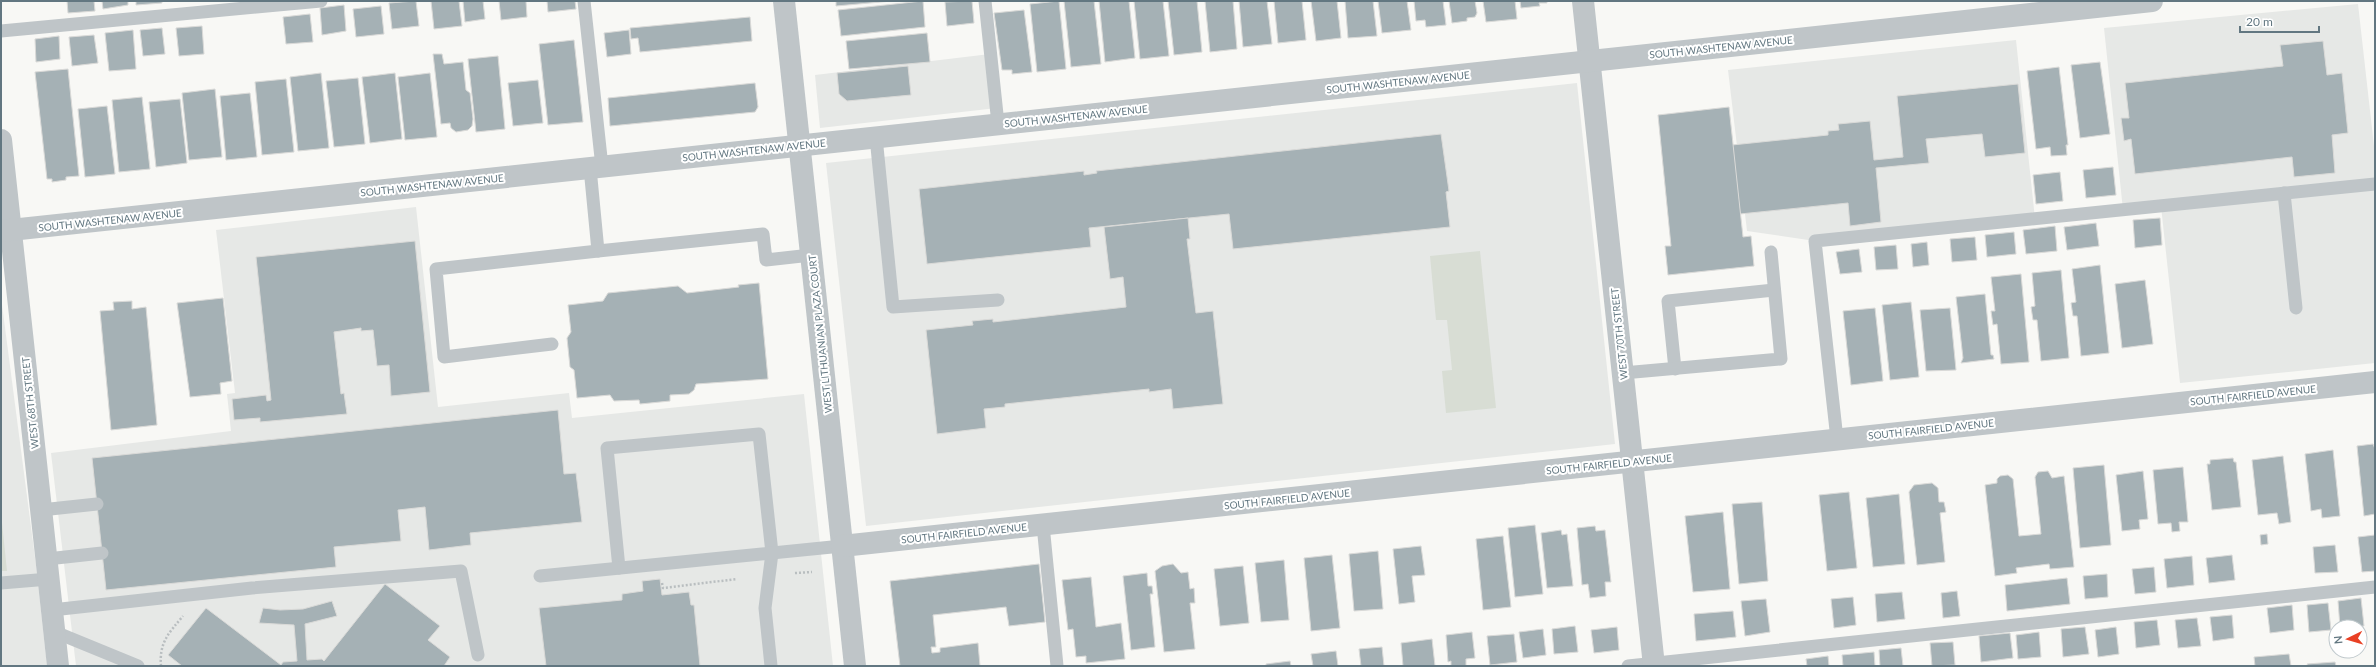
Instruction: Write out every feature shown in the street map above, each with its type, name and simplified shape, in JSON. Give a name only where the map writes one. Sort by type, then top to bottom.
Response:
[{"type":"street","name":"WEST LITHUANIAN PLAZA COURT","points":[[784,1],[855,666]]},
{"type":"street","name":"WEST 70TH STREET","points":[[1583,1],[1654,665]]},
{"type":"street","name":"SOUTH WASHTENAW AVENUE","points":[[6,231],[2152,1]]},
{"type":"street","name":"WEST 68TH STREET","points":[[1,140],[6,231],[41,510],[58,666]]},
{"type":"street","name":"SOUTH FAIRFIELD AVENUE","points":[[842,546],[2375,382]]},
{"type":"lane","points":[[1,31],[321,1]]},
{"type":"lane","points":[[584,1],[596,167],[598,251]]},
{"type":"lane","points":[[985,1],[998,124]]},
{"type":"lane","points":[[876,138],[893,307],[998,300]]},
{"type":"lane","points":[[1837,439],[1815,241],[2375,184]]},
{"type":"lane","points":[[2284,193],[2296,308]]},
{"type":"lane","points":[[552,344],[444,357],[436,269],[762,234],[766,260],[811,255]]},
{"type":"lane","points":[[1623,373],[1781,359],[1771,252]]},
{"type":"lane","points":[[1675,369],[1668,301],[1774,290]]},
{"type":"lane","points":[[619,568],[607,448],[758,434],[772,553],[765,608],[771,666]]},
{"type":"lane","points":[[41,510],[97,504]]},
{"type":"lane","points":[[1043,525],[1057,666]]},
{"type":"lane","points":[[540,576],[842,546]]},
{"type":"lane","points":[[1,583],[102,553]]},
{"type":"lane","points":[[52,610],[252,588],[460,571],[478,656]]},
{"type":"lane","points":[[1628,666],[1654,665],[2375,587]]},
{"type":"lane","points":[[55,632],[138,666]]},
{"type":"path","points":[[161,666],[160,652],[166,637],[184,614]]},
{"type":"shaded area","points":[[2358,4],[2375,155],[2375,363],[2180,383],[2161,206],[2123,210],[2104,28]]},
{"type":"shaded area","points":[[2016,40],[2035,219],[1815,241],[1747,231],[1728,70]]},
{"type":"shaded area","points":[[990,54],[997,108],[820,128],[815,75]]},
{"type":"shaded area","points":[[1577,83],[1615,444],[866,526],[826,163]]},
{"type":"shaded area","points":[[416,207],[438,407],[569,393],[572,418],[804,394],[833,666],[76,666],[51,453],[231,431],[227,394],[235,393],[216,230]]},
{"type":"shaded area","points":[[1480,251],[1496,408],[1446,413],[1442,371],[1452,370],[1447,320],[1436,320],[1430,256]]},
{"type":"shaded area","points":[[1,297],[36,565],[47,666],[1,666]]},
{"type":"shaded area","points":[[1,513],[7,571],[1,571]]},
{"type":"building","points":[[67,1],[94,1],[95,11],[68,13]]},
{"type":"building","points":[[102,1],[128,1],[128,5],[103,9]]},
{"type":"building","points":[[136,1],[162,1],[162,3],[136,5]]},
{"type":"building","points":[[416,1],[419,26],[392,29],[389,3]]},
{"type":"building","points":[[431,1],[459,1],[462,26],[434,29]]},
{"type":"building","points":[[463,1],[483,1],[485,19],[465,22]]},
{"type":"building","points":[[499,1],[526,1],[527,17],[501,20]]},
{"type":"building","points":[[547,1],[575,1],[576,9],[548,12]]},
{"type":"building","points":[[836,1],[892,1],[836,6]]},
{"type":"building","points":[[923,1],[925,27],[841,36],[838,10]]},
{"type":"building","points":[[972,1],[974,23],[947,26],[945,2]]},
{"type":"building","points":[[1059,1],[1066,69],[1037,72],[1030,4]]},
{"type":"building","points":[[1064,1],[1094,1],[1101,64],[1071,67]]},
{"type":"building","points":[[1099,1],[1129,1],[1135,58],[1105,62]]},
{"type":"building","points":[[1134,1],[1163,1],[1169,56],[1140,59]]},
{"type":"building","points":[[1168,1],[1197,1],[1202,52],[1174,55]]},
{"type":"building","points":[[1205,1],[1233,1],[1237,49],[1210,52]]},
{"type":"building","points":[[1239,1],[1267,1],[1272,44],[1243,47]]},
{"type":"building","points":[[1274,1],[1302,1],[1306,40],[1278,43]]},
{"type":"building","points":[[1311,1],[1337,1],[1341,38],[1316,41]]},
{"type":"building","points":[[1345,1],[1373,1],[1377,36],[1348,38]]},
{"type":"building","points":[[1378,1],[1407,1],[1411,30],[1382,33]]},
{"type":"building","points":[[1414,1],[1443,1],[1446,25],[1426,27],[1425,20],[1416,21]]},
{"type":"building","points":[[1449,1],[1475,1],[1477,13],[1475,17],[1467,18],[1467,21],[1452,23]]},
{"type":"building","points":[[1483,1],[1515,1],[1517,19],[1486,22]]},
{"type":"building","points":[[1520,1],[1547,1],[1547,3],[1539,3],[1540,6],[1521,8]]},
{"type":"building","points":[[344,5],[346,31],[322,35],[320,8]]},
{"type":"building","points":[[381,6],[384,34],[356,37],[353,9]]},
{"type":"building","points":[[1024,10],[1032,72],[1012,74],[1012,70],[1002,70],[994,13]]},
{"type":"building","points":[[310,14],[313,42],[286,44],[283,17]]},
{"type":"building","points":[[750,17],[752,41],[640,52],[638,38],[631,39],[630,28]]},
{"type":"building","points":[[202,26],[204,54],[179,56],[176,28]]},
{"type":"building","points":[[162,28],[165,54],[143,56],[140,30]]},
{"type":"building","points":[[133,30],[136,69],[109,71],[105,33]]},
{"type":"building","points":[[629,30],[631,54],[607,57],[604,33]]},
{"type":"building","points":[[927,33],[930,62],[849,69],[846,41]]},
{"type":"building","points":[[94,35],[98,63],[72,66],[69,37]]},
{"type":"building","points":[[59,36],[60,59],[36,62],[35,39]]},
{"type":"building","points":[[574,40],[583,122],[548,125],[539,44]]},
{"type":"building","points":[[2323,41],[2327,75],[2342,73],[2348,133],[2332,135],[2335,173],[2294,177],[2292,157],[2135,174],[2131,139],[2124,141],[2121,118],[2129,118],[2125,83],[2283,66],[2280,45]]},
{"type":"building","points":[[433,54],[442,54],[444,64],[463,62],[466,90],[470,93],[473,119],[472,126],[468,130],[456,132],[451,128],[450,123],[441,124]]},
{"type":"building","points":[[498,56],[505,129],[476,132],[468,59]]},
{"type":"building","points":[[2100,62],[2110,134],[2080,138],[2071,65]]},
{"type":"building","points":[[908,66],[911,95],[847,101],[839,94],[837,73]]},
{"type":"building","points":[[2059,67],[2068,145],[2066,145],[2067,155],[2051,156],[2050,147],[2036,149],[2027,71]]},
{"type":"building","points":[[68,69],[79,176],[66,177],[66,180],[52,182],[52,179],[47,179],[35,72]]},
{"type":"building","points":[[321,73],[329,148],[298,151],[290,77]]},
{"type":"building","points":[[395,73],[402,139],[370,143],[362,77]]},
{"type":"building","points":[[430,73],[437,137],[405,140],[398,77]]},
{"type":"building","points":[[358,78],[365,144],[334,147],[326,81]]},
{"type":"building","points":[[286,79],[294,152],[262,155],[255,82]]},
{"type":"building","points":[[538,80],[543,123],[513,126],[508,83]]},
{"type":"building","points":[[755,83],[758,107],[755,112],[610,126],[608,98]]},
{"type":"building","points":[[2018,84],[2025,153],[1985,157],[1982,134],[1926,139],[1929,163],[1876,168],[1881,222],[1850,226],[1848,203],[1740,214],[1732,145],[1828,135],[1828,131],[1839,130],[1838,124],[1870,121],[1874,160],[1903,157],[1897,96]]},
{"type":"building","points":[[215,89],[222,157],[189,160],[182,93]]},
{"type":"building","points":[[250,93],[257,157],[226,160],[220,96]]},
{"type":"building","points":[[142,97],[150,169],[119,172],[112,100]]},
{"type":"building","points":[[180,99],[187,163],[156,167],[149,102]]},
{"type":"building","points":[[107,106],[115,174],[85,177],[78,109]]},
{"type":"building","points":[[1729,107],[1743,237],[1751,236],[1754,266],[1668,275],[1665,246],[1671,246],[1658,115]]},
{"type":"building","points":[[1441,134],[1449,191],[1446,192],[1450,227],[1233,249],[1229,214],[1089,228],[1091,247],[927,264],[919,189],[1084,171],[1084,175],[1097,173],[1096,171]]},
{"type":"building","points":[[2113,167],[2116,195],[2086,198],[2083,170]]},
{"type":"building","points":[[2060,172],[2063,201],[2036,204],[2033,175]]},
{"type":"building","points":[[1188,218],[1190,239],[1187,239],[1196,313],[1213,311],[1223,404],[1173,409],[1171,389],[1149,392],[1149,389],[1005,404],[1005,407],[984,409],[986,428],[937,434],[926,330],[973,325],[972,321],[993,319],[993,322],[1126,307],[1123,277],[1110,279],[1104,227]]},
{"type":"building","points":[[2160,218],[2162,245],[2135,248],[2133,220]]},
{"type":"building","points":[[2096,223],[2099,246],[2067,250],[2064,227]]},
{"type":"building","points":[[2055,226],[2057,251],[2026,254],[2023,230]]},
{"type":"building","points":[[2014,232],[2016,254],[1987,257],[1985,235]]},
{"type":"building","points":[[1975,237],[1977,260],[1952,262],[1950,239]]},
{"type":"building","points":[[415,241],[430,392],[391,396],[389,365],[377,366],[373,330],[361,331],[361,328],[334,332],[341,394],[344,393],[347,414],[260,422],[260,418],[234,420],[232,399],[266,395],[267,401],[271,400],[256,257]]},
{"type":"building","points":[[1927,242],[1929,265],[1913,267],[1911,244]]},
{"type":"building","points":[[1896,245],[1898,269],[1876,270],[1874,247]]},
{"type":"building","points":[[1859,249],[1862,272],[1840,274],[1836,252]]},
{"type":"building","points":[[2100,265],[2109,353],[2081,356],[2077,316],[2073,316],[2071,303],[2076,302],[2072,269]]},
{"type":"building","points":[[2061,270],[2069,358],[2041,361],[2037,320],[2033,320],[2031,307],[2035,306],[2032,273]]},
{"type":"building","points":[[2021,274],[2029,362],[2001,364],[1997,324],[1993,325],[1991,311],[1995,311],[1991,277]]},
{"type":"building","points":[[2145,280],[2153,344],[2122,348],[2115,284]]},
{"type":"building","points":[[759,283],[768,379],[696,384],[694,390],[689,394],[670,395],[670,401],[640,404],[639,400],[614,401],[610,395],[577,398],[574,370],[570,367],[567,338],[571,332],[568,305],[603,301],[608,293],[678,286],[687,293],[739,287],[738,285]]},
{"type":"building","points":[[1985,294],[1991,355],[1993,355],[1994,359],[1961,363],[1963,358],[1956,297]]},
{"type":"building","points":[[223,298],[232,381],[220,383],[221,394],[190,397],[177,303]]},
{"type":"building","points":[[132,301],[132,309],[146,307],[157,425],[111,430],[100,311],[114,310],[113,302]]},
{"type":"building","points":[[1911,302],[1919,377],[1890,380],[1882,305]]},
{"type":"building","points":[[1875,308],[1883,381],[1851,385],[1843,311]]},
{"type":"building","points":[[1950,308],[1956,370],[1926,371],[1920,310]]},
{"type":"building","points":[[558,410],[564,474],[576,473],[582,522],[470,533],[471,545],[429,550],[425,507],[398,510],[401,541],[334,547],[336,567],[106,590],[92,458]]},
{"type":"building","points":[[2373,444],[2375,449],[2375,514],[2364,516],[2357,446]]},
{"type":"building","points":[[2333,450],[2340,516],[2322,518],[2321,509],[2311,511],[2305,454]]},
{"type":"building","points":[[2283,456],[2291,522],[2279,524],[2277,513],[2258,515],[2252,460]]},
{"type":"building","points":[[2233,458],[2234,462],[2236,462],[2241,507],[2212,510],[2207,464],[2210,464],[2210,460]]},
{"type":"building","points":[[2104,465],[2111,545],[2080,548],[2073,468]]},
{"type":"building","points":[[2183,467],[2188,522],[2179,522],[2180,531],[2172,532],[2171,523],[2158,524],[2153,470]]},
{"type":"building","points":[[2048,471],[2052,478],[2064,476],[2074,567],[2050,569],[2049,564],[2016,568],[2017,573],[1995,576],[1985,485],[1997,483],[1997,479],[2000,476],[2008,475],[2013,479],[2019,536],[2041,534],[2035,477],[2038,472]]},
{"type":"building","points":[[2143,471],[2148,519],[2139,520],[2140,529],[2122,531],[2116,475]]},
{"type":"building","points":[[1932,483],[1938,488],[1939,502],[1944,502],[1946,512],[1940,513],[1945,562],[1917,565],[1909,492],[1914,485]]},
{"type":"building","points":[[1849,492],[1857,568],[1827,571],[1819,495]]},
{"type":"building","points":[[1899,494],[1905,564],[1873,567],[1866,498]]},
{"type":"building","points":[[1762,502],[1768,581],[1739,584],[1732,504]]},
{"type":"building","points":[[1723,512],[1730,589],[1693,592],[1685,516]]},
{"type":"building","points":[[1535,525],[1543,594],[1515,597],[1508,528]]},
{"type":"building","points":[[1595,526],[1596,531],[1605,530],[1611,582],[1605,582],[1606,596],[1590,598],[1588,584],[1582,585],[1577,528]]},
{"type":"building","points":[[1561,530],[1562,535],[1567,534],[1573,586],[1547,588],[1541,533]]},
{"type":"building","points":[[2267,534],[2268,544],[2261,545],[2260,535]]},
{"type":"building","points":[[2375,535],[2375,571],[2362,572],[2358,537]]},
{"type":"building","points":[[1503,536],[1511,607],[1483,610],[1476,539]]},
{"type":"building","points":[[2335,545],[2338,572],[2315,573],[2313,547]]},
{"type":"building","points":[[1421,546],[1425,575],[1412,576],[1415,602],[1399,604],[1393,549]]},
{"type":"building","points":[[1378,551],[1383,609],[1354,611],[1349,554]]},
{"type":"building","points":[[1332,555],[1340,628],[1311,631],[1304,558]]},
{"type":"building","points":[[2232,555],[2235,580],[2209,583],[2206,558]]},
{"type":"building","points":[[2192,556],[2194,585],[2167,588],[2164,559]]},
{"type":"building","points":[[1284,560],[1289,620],[1261,622],[1255,563]]},
{"type":"building","points":[[1039,564],[1045,622],[1009,626],[1006,607],[933,615],[936,647],[931,647],[932,653],[940,652],[940,648],[978,643],[980,666],[900,666],[890,581]]},
{"type":"building","points":[[1173,564],[1181,573],[1188,572],[1190,589],[1194,588],[1195,603],[1190,603],[1195,649],[1164,652],[1155,571],[1162,566]]},
{"type":"building","points":[[1243,566],[1249,623],[1220,626],[1214,569]]},
{"type":"building","points":[[2154,567],[2156,592],[2135,594],[2132,569]]},
{"type":"building","points":[[1147,573],[1148,586],[1152,586],[1153,594],[1150,594],[1155,647],[1131,650],[1123,576]]},
{"type":"building","points":[[2107,574],[2108,597],[2085,599],[2083,576]]},
{"type":"building","points":[[1091,577],[1096,627],[1121,623],[1125,659],[1086,663],[1086,656],[1076,657],[1073,629],[1068,630],[1062,580]]},
{"type":"building","points":[[2067,578],[2070,604],[2007,611],[2005,585]]},
{"type":"building","points":[[660,579],[662,595],[689,592],[691,605],[694,605],[700,666],[546,666],[539,608],[622,600],[622,594],[643,591],[642,581]]},
{"type":"building","points":[[385,584],[440,626],[428,640],[450,657],[444,666],[182,666],[168,655],[206,608],[281,665],[283,662],[297,661],[294,625],[259,623],[263,608],[280,610],[303,609],[332,601],[337,616],[305,624],[307,660],[322,659],[324,661]]},
{"type":"building","points":[[1957,591],[1960,616],[1943,618],[1941,593]]},
{"type":"building","points":[[1902,592],[1905,619],[1877,622],[1875,594]]},
{"type":"building","points":[[1853,597],[1856,625],[1834,628],[1831,599]]},
{"type":"building","points":[[2361,598],[2363,619],[2339,619],[2338,601]]},
{"type":"building","points":[[1766,599],[1770,632],[1745,636],[1741,601]]},
{"type":"building","points":[[2328,603],[2330,619],[2328,619],[2328,630],[2309,632],[2307,605]]},
{"type":"building","points":[[2292,605],[2294,630],[2270,633],[2267,608]]},
{"type":"building","points":[[1733,611],[1736,637],[1696,641],[1694,614]]},
{"type":"building","points":[[2232,615],[2234,638],[2213,641],[2210,617]]},
{"type":"building","points":[[2197,618],[2201,646],[2178,648],[2175,620]]},
{"type":"building","points":[[2157,620],[2160,645],[2136,648],[2134,622]]},
{"type":"building","points":[[1575,626],[1578,652],[1554,654],[1552,629]]},
{"type":"building","points":[[1617,627],[1619,650],[1594,653],[1591,630]]},
{"type":"building","points":[[2085,627],[2089,654],[2063,657],[2061,629]]},
{"type":"building","points":[[2116,627],[2119,654],[2098,657],[2095,630]]},
{"type":"building","points":[[1543,629],[1546,655],[1523,658],[1519,632]]},
{"type":"building","points":[[1472,632],[1475,658],[1466,659],[1466,666],[1451,666],[1451,661],[1448,662],[1446,635]]},
{"type":"building","points":[[2039,632],[2041,657],[2018,659],[2016,635]]},
{"type":"building","points":[[2010,633],[2013,658],[1981,662],[1979,636]]},
{"type":"building","points":[[1514,634],[1517,662],[1490,665],[1487,636]]},
{"type":"building","points":[[1432,639],[1435,666],[1403,666],[1401,643]]},
{"type":"building","points":[[1953,642],[1955,665],[1932,666],[1930,643]]},
{"type":"building","points":[[1382,647],[1384,666],[1361,666],[1359,649]]},
{"type":"building","points":[[1901,648],[1903,666],[1880,666],[1879,650]]},
{"type":"building","points":[[1336,651],[1338,666],[1313,666],[1311,654]]},
{"type":"building","points":[[1874,652],[1875,666],[1843,666],[1842,655]]},
{"type":"building","points":[[2289,654],[2291,666],[2255,666],[2254,657]]},
{"type":"building","points":[[1828,656],[1829,666],[1807,666],[1806,659]]},
{"type":"building","points":[[1290,661],[1291,666],[1266,666],[1266,664]]},
{"type":"building","points":[[2335,662],[2336,666],[2308,666],[2307,664]]}]
